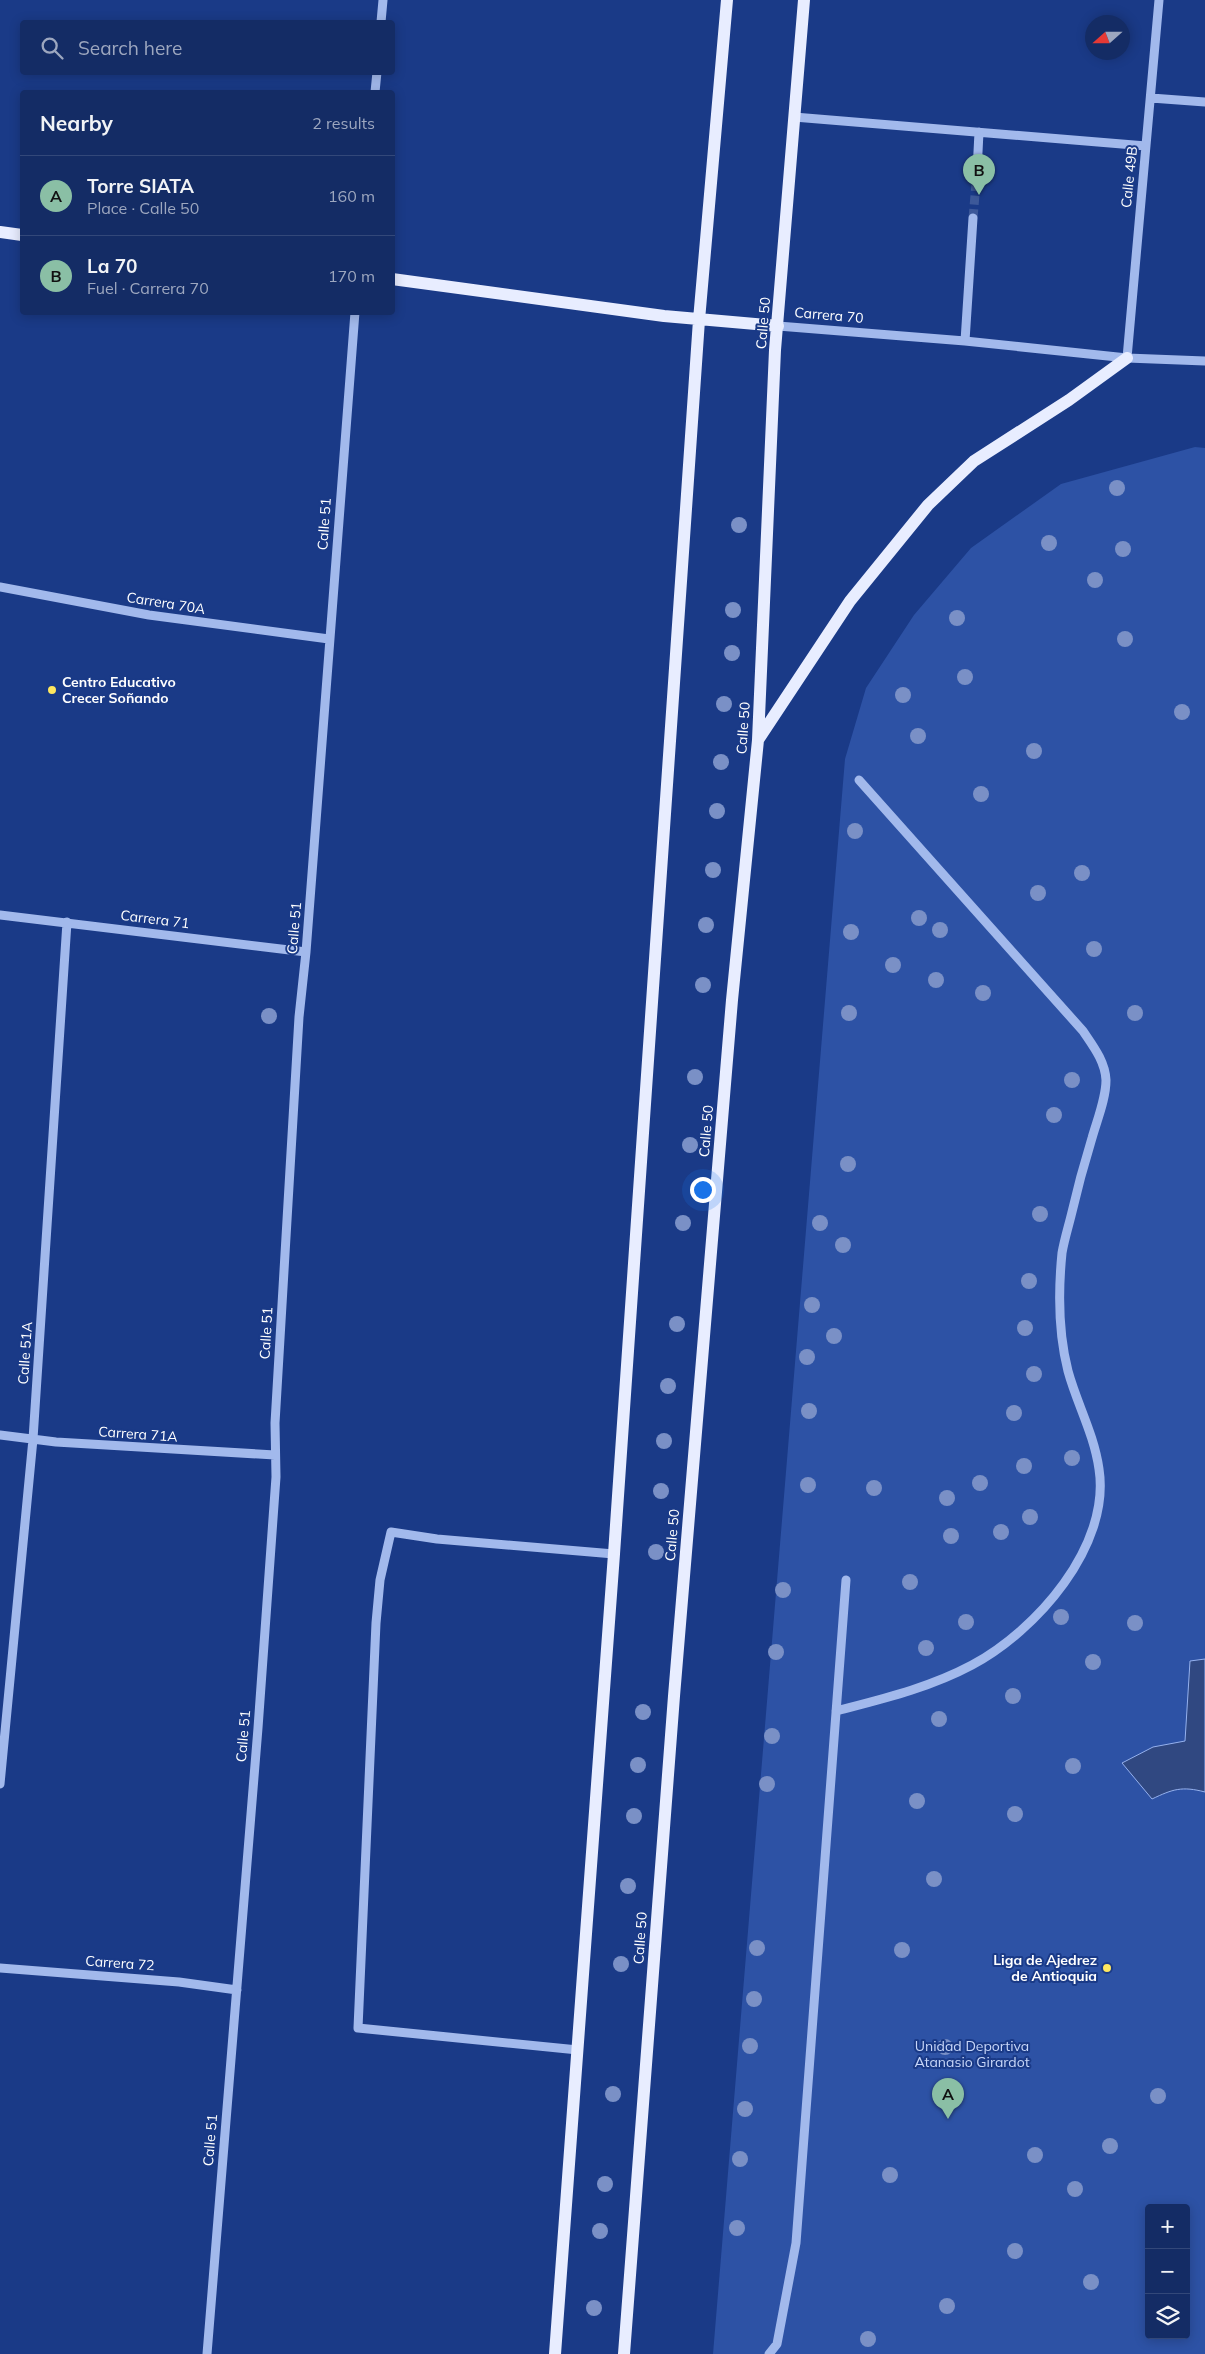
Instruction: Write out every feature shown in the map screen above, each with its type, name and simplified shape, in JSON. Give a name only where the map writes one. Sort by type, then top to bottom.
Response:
[{"type":"main road","points":[[555,2354],[614,1554],[699,320],[727,0]]},
{"type":"main road","name":"Calle 50","points":[[624,2354],[674,1696],[732,1000],[758,740],[778,326],[804,0]]},
{"type":"main road","points":[[0,232],[20,235]]},
{"type":"main road","name":"Carrera 70","points":[[395,279],[699,320],[778,326]]},
{"type":"main road","points":[[758,740],[850,601],[928,504],[974,461],[1069,400],[1127,358]]},
{"type":"street","points":[[381,20],[383,0]]},
{"type":"street","name":"Calle 49B","points":[[1127,358],[1159,0]]},
{"type":"street","points":[[375,90],[377,75]]},
{"type":"street","points":[[1151,98],[1205,102]]},
{"type":"street","points":[[794,117],[1146,146]]},
{"type":"street","points":[[977,172],[979,132]]},
{"type":"street","points":[[965,341],[973,218]]},
{"type":"street","name":"Calle 51","points":[[207,2354],[262,1679],[276,1477],[275,1455],[298,1017],[306,952],[355,315]]},
{"type":"street","name":"Carrera 70","points":[[778,326],[965,341],[1127,358],[1205,362]]},
{"type":"street","name":"Carrera 70A","points":[[0,587],[149,615],[329,640]]},
{"type":"street","points":[[836,1711],[925,1687],[974,1665],[1020,1632],[1058,1591],[1085,1550],[1098,1507],[1100,1470],[1089,1425],[1068,1372],[1058,1314],[1063,1251],[1083,1165],[1103,1101],[1106,1080],[1100,1056],[1083,1031],[859,780]]},
{"type":"street","name":"Carrera 71","points":[[0,915],[306,952]]},
{"type":"street","name":"Calle 51A","points":[[0,1784],[33,1439],[67,922]]},
{"type":"street","name":"Carrera 71A","points":[[0,1435],[33,1439],[275,1455]]},
{"type":"street","points":[[578,2050],[358,2028],[376,1623],[380,1580],[391,1532],[436,1539],[614,1554]]},
{"type":"street","points":[[769,2354],[777,2344],[796,2243],[846,1580]]},
{"type":"street","name":"Carrera 72","points":[[0,1968],[179,1982],[237,1990]]},
{"type":"green space","name":"Unidad Deportiva Atanasio Girardot","points":[[1195,447],[1205,448],[1205,2354],[713,2354],[845,759],[866,688],[914,615],[971,548],[1061,484]]},
{"type":"shaded area","points":[[1205,1659],[1205,1792],[1184,1789],[1166,1793],[1152,1799],[1122,1763],[1153,1747],[1185,1741],[1190,1661]]},
{"type":"tunnel","points":[[973,218],[977,172]]},
{"type":"place","name":"La 70","points":[[979,195]]},
{"type":"place","name":"Centro Educativo Crecer Soñando","points":[[52,690]]},
{"type":"place","name":"Liga de Ajedrez de Antioquia","points":[[1107,1968]]},
{"type":"place","name":"Torre SIATA","points":[[948,2119]]}]
